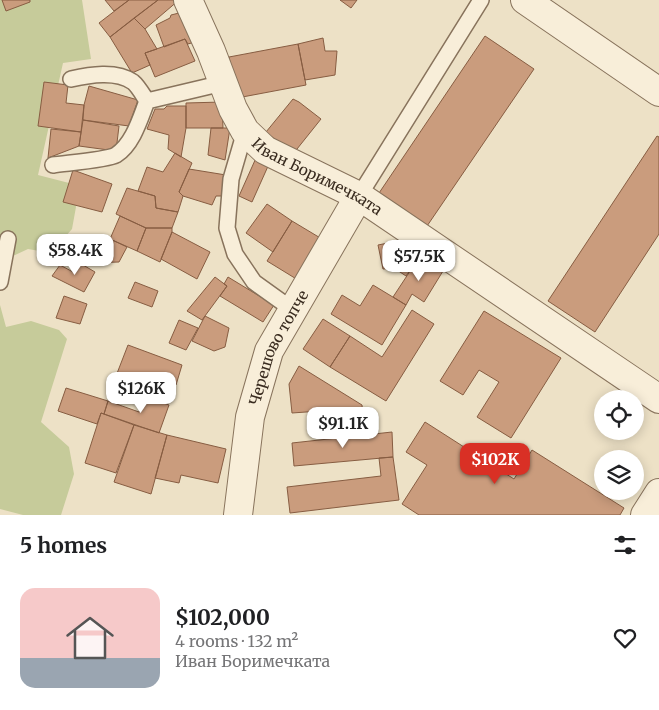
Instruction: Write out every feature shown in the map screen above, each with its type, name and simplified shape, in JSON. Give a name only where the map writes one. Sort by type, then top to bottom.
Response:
[{"type":"street","name":"Иван Боримечката","points":[[188,0],[212,52],[233,109],[245,132],[265,150],[359,196],[659,399]]},
{"type":"street","points":[[524,0],[659,92]]},
{"type":"street","name":"Черешово топче","points":[[238,515],[250,417],[269,351],[359,196]]},
{"type":"street","points":[[645,515],[659,493]]},
{"type":"lane","points":[[359,196],[481,0]]},
{"type":"lane","points":[[71,79],[91,74],[118,76],[133,82],[147,101]]},
{"type":"lane","points":[[147,101],[223,83]]},
{"type":"lane","points":[[53,165],[104,159],[115,155],[127,144],[147,101]]},
{"type":"lane","points":[[245,132],[231,179],[226,228],[235,254],[254,282],[292,310]]},
{"type":"lane","points":[[0,282],[8,239]]},
{"type":"green space","points":[[0,0],[82,0],[91,59],[63,63],[38,175],[69,183],[76,207],[72,229],[51,253],[28,249],[0,262]]},
{"type":"green space","points":[[0,305],[6,327],[31,321],[59,330],[67,339],[41,422],[69,447],[74,474],[61,515],[23,515],[0,509]]},
{"type":"building","points":[[2,0],[30,0],[30,2],[6,11]]},
{"type":"building","points":[[105,0],[129,0],[114,11]]},
{"type":"building","points":[[129,0],[158,0],[110,37],[99,23]]},
{"type":"building","points":[[158,0],[179,0],[145,29],[134,18]]},
{"type":"building","points":[[340,0],[357,0],[351,8]]},
{"type":"building","points":[[179,13],[198,41],[188,44],[185,39],[164,47],[156,25],[170,18],[171,15]]},
{"type":"building","points":[[134,18],[145,29],[157,49],[145,53],[150,65],[132,73],[110,37]]},
{"type":"building","points":[[485,36],[534,69],[425,229],[377,196]]},
{"type":"building","points":[[323,38],[325,51],[337,51],[335,75],[305,80],[298,44]]},
{"type":"building","points":[[185,39],[195,61],[155,77],[145,53]]},
{"type":"building","points":[[298,44],[306,85],[237,98],[229,57]]},
{"type":"building","points":[[44,82],[68,85],[66,103],[84,105],[81,132],[38,126]]},
{"type":"building","points":[[89,86],[138,100],[129,126],[83,120],[84,105]]},
{"type":"building","points":[[293,99],[321,119],[293,154],[266,132]]},
{"type":"building","points":[[222,102],[223,128],[186,128],[186,103]]},
{"type":"building","points":[[167,106],[186,106],[186,128],[181,157],[168,149],[169,135],[147,129],[155,109],[164,109]]},
{"type":"building","points":[[83,120],[119,126],[116,151],[79,146]]},
{"type":"building","points":[[211,128],[230,128],[225,160],[208,155]]},
{"type":"building","points":[[51,129],[81,132],[79,146],[48,158]]},
{"type":"building","points":[[657,136],[659,137],[659,234],[595,332],[548,301]]},
{"type":"building","points":[[175,153],[192,163],[179,192],[183,196],[178,212],[156,208],[155,196],[138,191],[147,167],[163,172]]},
{"type":"building","points":[[256,158],[269,164],[252,202],[239,196]]},
{"type":"building","points":[[189,169],[226,175],[224,196],[216,196],[212,205],[183,196],[179,192]]},
{"type":"building","points":[[73,170],[112,184],[102,212],[63,202]]},
{"type":"building","points":[[127,188],[155,196],[156,208],[178,212],[172,228],[146,228],[116,214]]},
{"type":"building","points":[[267,204],[292,221],[273,252],[246,233]]},
{"type":"building","points":[[120,216],[146,228],[137,251],[110,239]]},
{"type":"building","points":[[292,221],[322,239],[298,280],[267,261]]},
{"type":"building","points":[[146,228],[172,228],[160,262],[137,251]]},
{"type":"building","points":[[172,232],[210,252],[197,279],[161,259]]},
{"type":"building","points":[[110,239],[127,247],[119,262],[85,263],[86,240]]},
{"type":"building","points":[[398,241],[420,256],[406,276],[394,268],[383,269],[378,245]]},
{"type":"building","points":[[420,256],[443,271],[424,302],[412,294],[406,305],[393,297]]},
{"type":"building","points":[[78,262],[95,272],[84,292],[52,276],[60,265],[73,272]]},
{"type":"building","points":[[215,277],[227,286],[202,320],[187,311]]},
{"type":"building","points":[[228,277],[274,305],[263,322],[220,296],[227,286],[224,284]]},
{"type":"building","points":[[135,282],[158,291],[152,307],[128,298]]},
{"type":"building","points":[[373,285],[406,305],[382,345],[331,314],[342,295],[360,306]]},
{"type":"building","points":[[64,296],[87,304],[80,324],[56,318]]},
{"type":"building","points":[[412,310],[434,324],[386,401],[330,367],[350,336],[382,357]]},
{"type":"building","points":[[484,311],[561,358],[511,438],[477,417],[499,382],[479,370],[463,395],[440,381]]},
{"type":"building","points":[[205,316],[229,328],[225,347],[214,351],[192,341]]},
{"type":"building","points":[[323,319],[350,336],[330,367],[303,349]]},
{"type":"building","points":[[179,320],[198,328],[186,350],[169,343]]},
{"type":"building","points":[[128,345],[182,365],[176,385],[170,383],[166,394],[116,376]]},
{"type":"building","points":[[299,366],[362,405],[364,429],[322,434],[320,411],[292,413],[289,384]]},
{"type":"building","points":[[66,388],[108,401],[104,414],[101,413],[97,424],[58,411]]},
{"type":"building","points":[[144,396],[169,405],[159,433],[104,414],[108,401],[139,412]]},
{"type":"building","points":[[101,413],[134,425],[116,473],[85,463]]},
{"type":"building","points":[[425,422],[514,479],[532,450],[594,489],[594,500],[611,500],[624,508],[620,515],[419,515],[402,504],[427,465],[406,452]]},
{"type":"building","points":[[134,425],[167,435],[151,494],[114,482]]},
{"type":"building","points":[[392,432],[393,457],[294,466],[292,443]]},
{"type":"building","points":[[167,435],[226,449],[218,483],[181,475],[179,483],[155,478]]},
{"type":"building","points":[[393,457],[399,500],[290,513],[287,487],[381,476],[379,458]]}]
